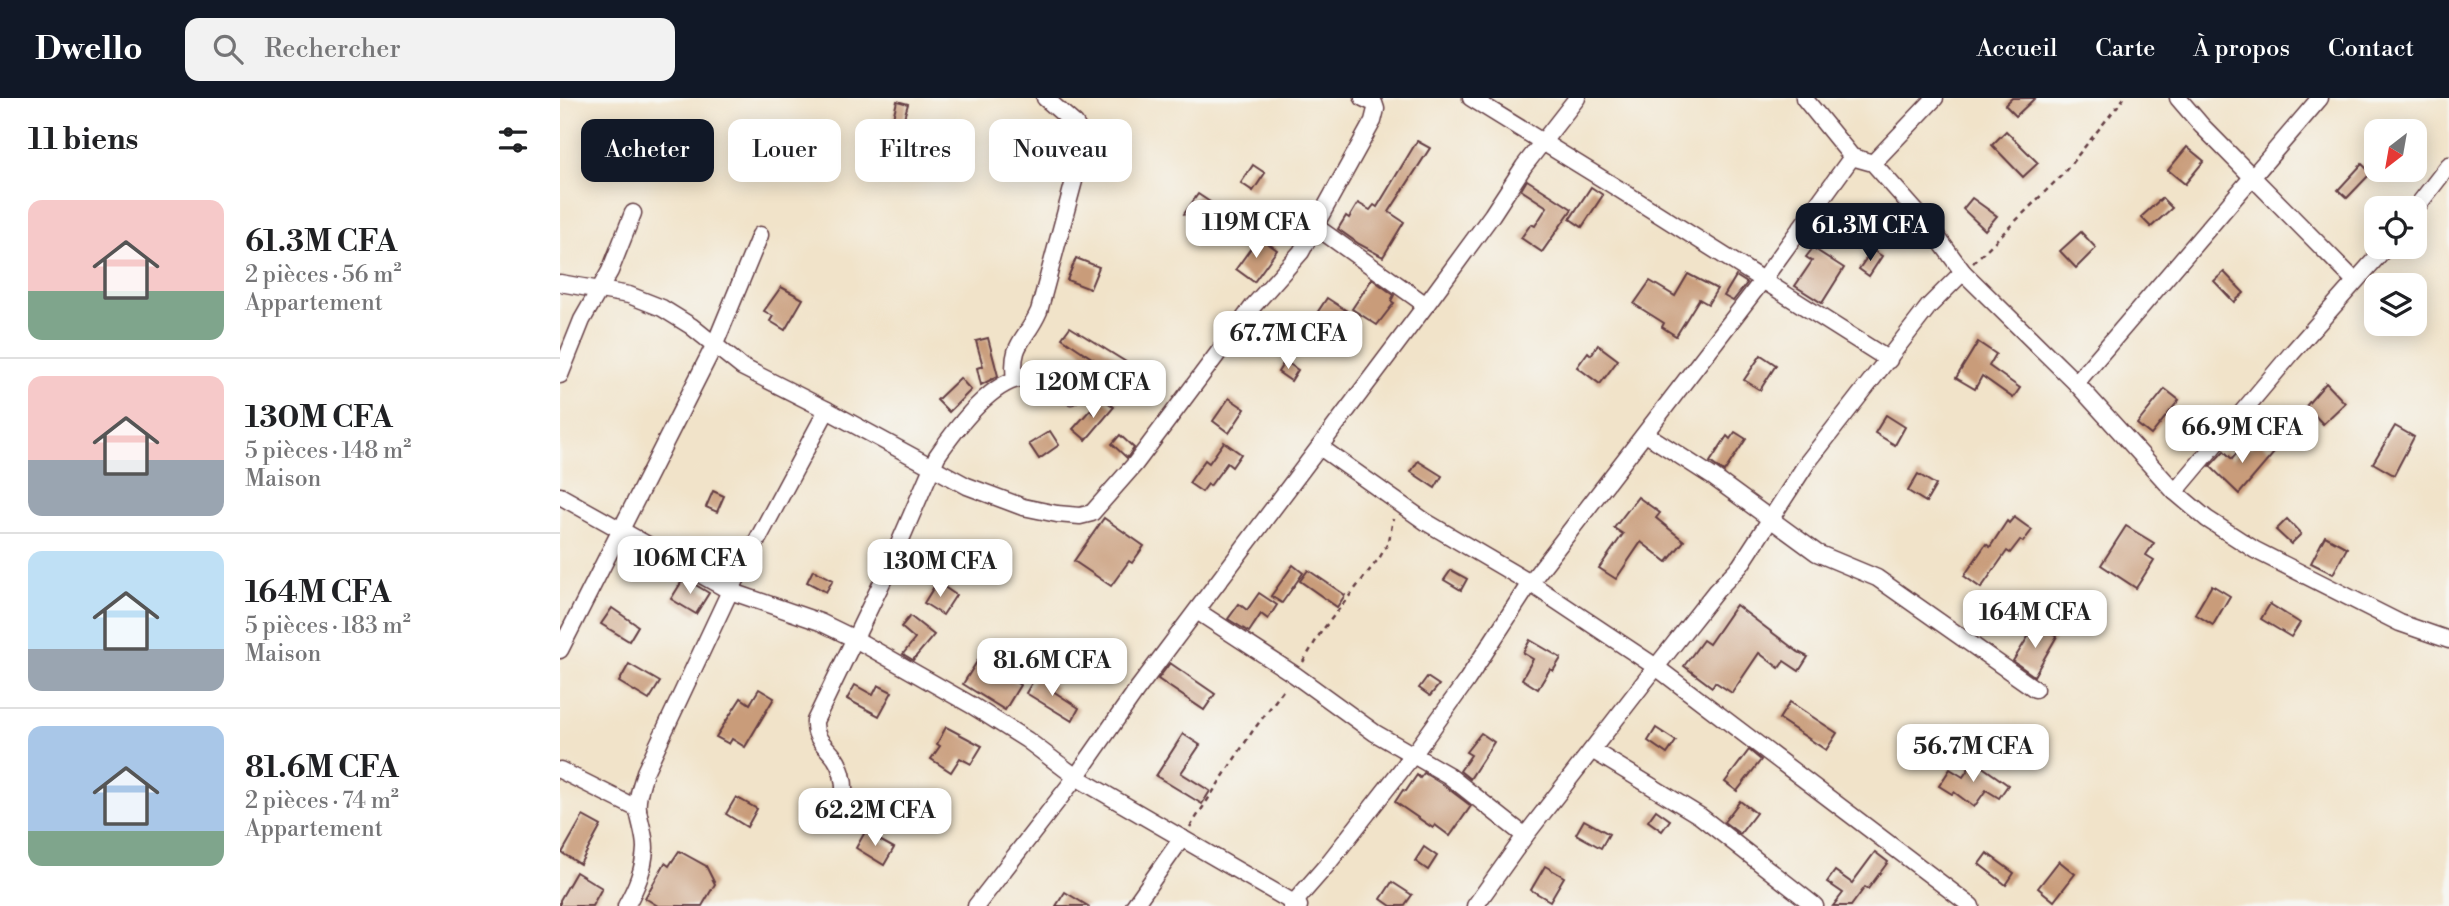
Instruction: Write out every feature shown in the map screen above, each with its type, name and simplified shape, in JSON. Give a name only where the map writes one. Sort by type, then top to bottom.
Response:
[{"type":"street","points":[[1015,379],[1012,359],[1016,347],[1034,323],[1039,311],[1085,140],[1075,124],[1045,98]]},
{"type":"street","points":[[564,285],[629,295],[662,308],[715,344],[743,367],[967,486],[1023,507],[1080,516],[1093,513],[1135,464],[1254,304],[1301,252],[1373,121],[1376,109],[1374,103],[1363,98]]},
{"type":"street","points":[[1471,98],[1889,360]]},
{"type":"street","points":[[976,906],[1076,777],[1136,691],[1426,305],[1543,141],[1577,98]]},
{"type":"street","points":[[1804,98],[1852,157],[1873,163],[1929,226],[1963,272],[2076,383],[2175,492],[2207,519],[2255,550],[2400,623],[2449,640]]},
{"type":"street","points":[[1873,163],[1935,98]]},
{"type":"street","points":[[2178,98],[2354,281]]},
{"type":"street","points":[[2076,383],[2320,98]]},
{"type":"street","points":[[560,496],[730,591],[820,622],[855,639],[973,706],[1027,740],[1076,777],[1295,905],[1413,755],[1531,583],[1762,281],[1852,157]]},
{"type":"street","points":[[2425,196],[2449,165]]},
{"type":"street","points":[[560,374],[633,213]]},
{"type":"street","points":[[1315,226],[1426,305]]},
{"type":"street","points":[[560,650],[715,344],[760,235]]},
{"type":"street","points":[[2175,492],[2375,259]]},
{"type":"street","points":[[1475,906],[1525,836],[1656,667],[1716,591],[1740,566],[1807,463],[1929,306],[1963,272]]},
{"type":"street","points":[[564,285],[579,300],[585,314]]},
{"type":"street","points":[[844,801],[845,788],[841,768],[819,740],[815,721],[886,574],[931,468],[948,439],[998,388],[1015,379],[1044,381],[1071,396]]},
{"type":"street","points":[[626,906],[643,867],[644,839],[638,809],[645,772],[730,591],[827,410]]},
{"type":"street","points":[[1646,434],[1713,477],[1817,553],[1877,578],[2035,689]]},
{"type":"street","points":[[1320,447],[1426,522],[1531,583],[1656,667],[1971,906]]},
{"type":"street","points":[[1198,611],[1295,675],[1375,733],[1448,775],[1525,836]]},
{"type":"street","points":[[1592,750],[1700,816],[1815,906]]},
{"type":"street","points":[[560,771],[638,809]]},
{"type":"street","points":[[1134,906],[1182,838]]},
{"type":"path","points":[[1963,272],[2062,175],[2124,98]]},
{"type":"building","points":[[2012,98],[2035,98],[2016,116],[2005,105]]},
{"type":"building","points":[[897,101],[908,104],[904,119],[893,118]]},
{"type":"building","points":[[2006,131],[2038,163],[2023,177],[1992,145]]},
{"type":"building","points":[[1417,141],[1430,148],[1389,212],[1404,222],[1383,257],[1338,229],[1358,203],[1370,210],[1374,205],[1377,207]]},
{"type":"building","points":[[2187,147],[2204,161],[2185,184],[2168,170]]},
{"type":"building","points":[[2362,164],[2364,166],[2364,180],[2347,198],[2338,190]]},
{"type":"building","points":[[1253,165],[1265,173],[1253,191],[1241,183]]},
{"type":"building","points":[[1527,180],[1572,209],[1542,252],[1521,238],[1531,224],[1535,226],[1547,207],[1521,190]]},
{"type":"building","points":[[1591,187],[1603,195],[1582,227],[1570,219]]},
{"type":"building","points":[[1198,194],[1234,218],[1220,239],[1184,214]]},
{"type":"building","points":[[1972,198],[1997,216],[1985,230],[1963,209]]},
{"type":"building","points":[[2162,198],[2172,208],[2151,227],[2141,217]]},
{"type":"building","points":[[2081,232],[2096,248],[2076,268],[2060,251]]},
{"type":"building","points":[[1259,237],[1277,250],[1254,282],[1236,269]]},
{"type":"building","points":[[1813,248],[1844,268],[1822,303],[1795,286],[1812,261],[1806,257]]},
{"type":"building","points":[[1872,250],[1882,256],[1869,276],[1859,269]]},
{"type":"building","points":[[1076,258],[1099,267],[1090,289],[1067,280]]},
{"type":"building","points":[[2224,272],[2244,293],[2234,302],[2214,281]]},
{"type":"building","points":[[1688,274],[1717,289],[1708,304],[1699,299],[1676,336],[1662,327],[1664,323],[1634,304],[1650,281],[1675,296]]},
{"type":"building","points":[[1736,276],[1747,283],[1733,301],[1724,296]]},
{"type":"building","points":[[1372,279],[1394,295],[1391,301],[1394,303],[1377,325],[1352,309]]},
{"type":"building","points":[[781,287],[803,299],[785,330],[770,321],[773,316],[764,311]]},
{"type":"building","points":[[1327,298],[1347,311],[1323,348],[1303,334]]},
{"type":"building","points":[[1070,327],[1126,362],[1110,385],[1089,371],[1096,361],[1062,338]]},
{"type":"building","points":[[988,338],[998,376],[981,385],[977,368],[983,366],[976,341]]},
{"type":"building","points":[[1978,342],[1996,354],[1989,366],[2020,388],[2013,398],[1982,376],[1975,389],[1956,378]]},
{"type":"building","points":[[1598,345],[1618,360],[1600,384],[1577,367],[1588,352],[1591,355]]},
{"type":"building","points":[[1761,355],[1776,365],[1760,390],[1744,380]]},
{"type":"building","points":[[1285,361],[1298,370],[1291,381],[1278,372]]},
{"type":"building","points":[[960,378],[971,390],[949,412],[937,400]]},
{"type":"building","points":[[2326,383],[2345,403],[2323,424],[2306,406]]},
{"type":"building","points":[[2165,389],[2179,400],[2151,435],[2137,424]]},
{"type":"building","points":[[1229,398],[1245,409],[1229,433],[1213,421]]},
{"type":"building","points":[[1103,399],[1114,407],[1086,440],[1073,429],[1090,410],[1093,413]]},
{"type":"building","points":[[1886,415],[1905,427],[1895,445],[1875,433]]},
{"type":"building","points":[[2395,426],[2414,437],[2394,475],[2373,463]]},
{"type":"building","points":[[1050,431],[1059,445],[1039,459],[1029,444]]},
{"type":"building","points":[[1735,432],[1746,439],[1724,472],[1710,462],[1727,436],[1730,439]]},
{"type":"building","points":[[1120,435],[1134,448],[1127,458],[1112,444]]},
{"type":"building","points":[[2257,440],[2274,453],[2239,494],[2210,466],[2224,451],[2232,459],[2245,443],[2250,448]]},
{"type":"building","points":[[1224,442],[1241,454],[1232,467],[1227,463],[1210,486],[1208,484],[1202,492],[1189,483],[1205,460],[1209,463]]},
{"type":"building","points":[[1418,461],[1442,476],[1435,488],[1411,472]]},
{"type":"building","points":[[1918,474],[1936,485],[1926,502],[1908,491]]},
{"type":"building","points":[[713,491],[724,496],[717,512],[706,507]]},
{"type":"building","points":[[1638,497],[1660,513],[1656,518],[1684,541],[1667,562],[1641,542],[1616,579],[1599,568],[1623,534],[1614,528]]},
{"type":"building","points":[[2014,517],[2032,530],[2010,553],[2007,551],[1981,588],[1964,576],[1986,544],[1990,547],[2007,521],[2009,523]]},
{"type":"building","points":[[1104,518],[1144,546],[1111,586],[1074,561]]},
{"type":"building","points":[[2287,519],[2301,534],[2291,544],[2276,530]]},
{"type":"building","points":[[2126,526],[2154,543],[2146,555],[2154,560],[2136,588],[2101,565]]},
{"type":"building","points":[[2325,536],[2347,548],[2333,574],[2311,563]]},
{"type":"building","points":[[1293,565],[1303,573],[1282,603],[1271,596]]},
{"type":"building","points":[[813,570],[833,580],[826,592],[807,582]]},
{"type":"building","points":[[1308,570],[1345,595],[1337,607],[1300,581]]},
{"type":"building","points":[[1451,570],[1467,579],[1461,590],[1444,580]]},
{"type":"building","points":[[684,578],[709,593],[696,614],[671,599]]},
{"type":"building","points":[[937,582],[956,595],[943,615],[924,603]]},
{"type":"building","points":[[2212,585],[2230,596],[2213,625],[2195,614]]},
{"type":"building","points":[[1259,593],[1277,605],[1268,619],[1261,614],[1249,632],[1228,619],[1239,604],[1247,610]]},
{"type":"building","points":[[2270,604],[2300,623],[2291,637],[2261,619]]},
{"type":"building","points":[[1736,605],[1808,657],[1799,671],[1784,661],[1779,668],[1759,653],[1732,693],[1715,682],[1712,687],[1684,666],[1703,640],[1709,644]]},
{"type":"building","points":[[612,608],[638,626],[629,641],[601,624]]},
{"type":"building","points":[[910,616],[934,635],[913,660],[903,654],[915,639],[901,627]]},
{"type":"building","points":[[2036,624],[2057,636],[2034,676],[2013,661]]},
{"type":"building","points":[[1530,640],[1561,658],[1553,671],[1550,669],[1538,689],[1522,679],[1533,659],[1523,653]]},
{"type":"building","points":[[983,652],[1012,669],[1007,677],[1020,685],[1005,710],[963,684]]},
{"type":"building","points":[[1170,663],[1215,694],[1204,710],[1158,679]]},
{"type":"building","points":[[629,664],[660,682],[649,700],[619,682]]},
{"type":"building","points":[[1036,676],[1056,687],[1053,691],[1079,708],[1072,721],[1026,693]]},
{"type":"building","points":[[1427,677],[1439,685],[1430,696],[1419,688]]},
{"type":"building","points":[[855,685],[873,695],[878,685],[892,692],[879,716],[847,699]]},
{"type":"building","points":[[759,689],[774,698],[745,747],[732,739],[729,744],[716,737],[741,698],[750,704]]},
{"type":"building","points":[[1790,702],[1837,733],[1826,750],[1779,719]]},
{"type":"building","points":[[946,727],[982,746],[971,764],[960,758],[951,772],[931,759],[940,746],[937,744]]},
{"type":"building","points":[[1656,728],[1676,741],[1667,754],[1648,741]]},
{"type":"building","points":[[1481,733],[1494,742],[1470,779],[1460,771],[1471,755],[1466,752]]},
{"type":"building","points":[[1183,734],[1200,745],[1181,773],[1210,791],[1202,804],[1156,776]]},
{"type":"building","points":[[1749,750],[1761,760],[1737,791],[1725,782]]},
{"type":"building","points":[[1974,761],[2008,785],[1999,798],[1986,790],[1974,807],[1954,792],[1952,794],[1939,786],[1950,769],[1963,777]]},
{"type":"building","points":[[1424,773],[1471,806],[1450,836],[1435,825],[1433,828],[1395,802],[1417,775],[1420,778]]},
{"type":"building","points":[[736,797],[757,809],[747,827],[726,814]]},
{"type":"building","points":[[1740,801],[1756,813],[1740,834],[1724,822]]},
{"type":"building","points":[[1656,810],[1670,820],[1662,831],[1648,821]]},
{"type":"building","points":[[583,816],[601,826],[580,864],[562,853]]},
{"type":"building","points":[[1584,820],[1609,834],[1601,848],[1576,834]]},
{"type":"building","points":[[865,832],[894,848],[884,865],[856,848]]},
{"type":"building","points":[[1424,847],[1437,856],[1428,870],[1415,861]]},
{"type":"building","points":[[679,851],[706,866],[715,884],[702,906],[658,906],[645,898],[665,863],[669,866]]},
{"type":"building","points":[[1875,852],[1888,862],[1868,889],[1865,887],[1851,906],[1833,906],[1843,893],[1827,882],[1835,871],[1852,883]]},
{"type":"building","points":[[1987,853],[2014,873],[2006,885],[1979,864]]},
{"type":"building","points":[[2059,861],[2075,874],[2054,901],[2038,888]]},
{"type":"building","points":[[1545,866],[1564,877],[1550,901],[1531,890]]},
{"type":"building","points":[[576,872],[602,888],[592,906],[560,906],[560,900]]},
{"type":"building","points":[[1392,882],[1412,895],[1404,906],[1391,906],[1381,899]]},
{"type":"building","points":[[1065,892],[1088,906],[1056,906]]}]
